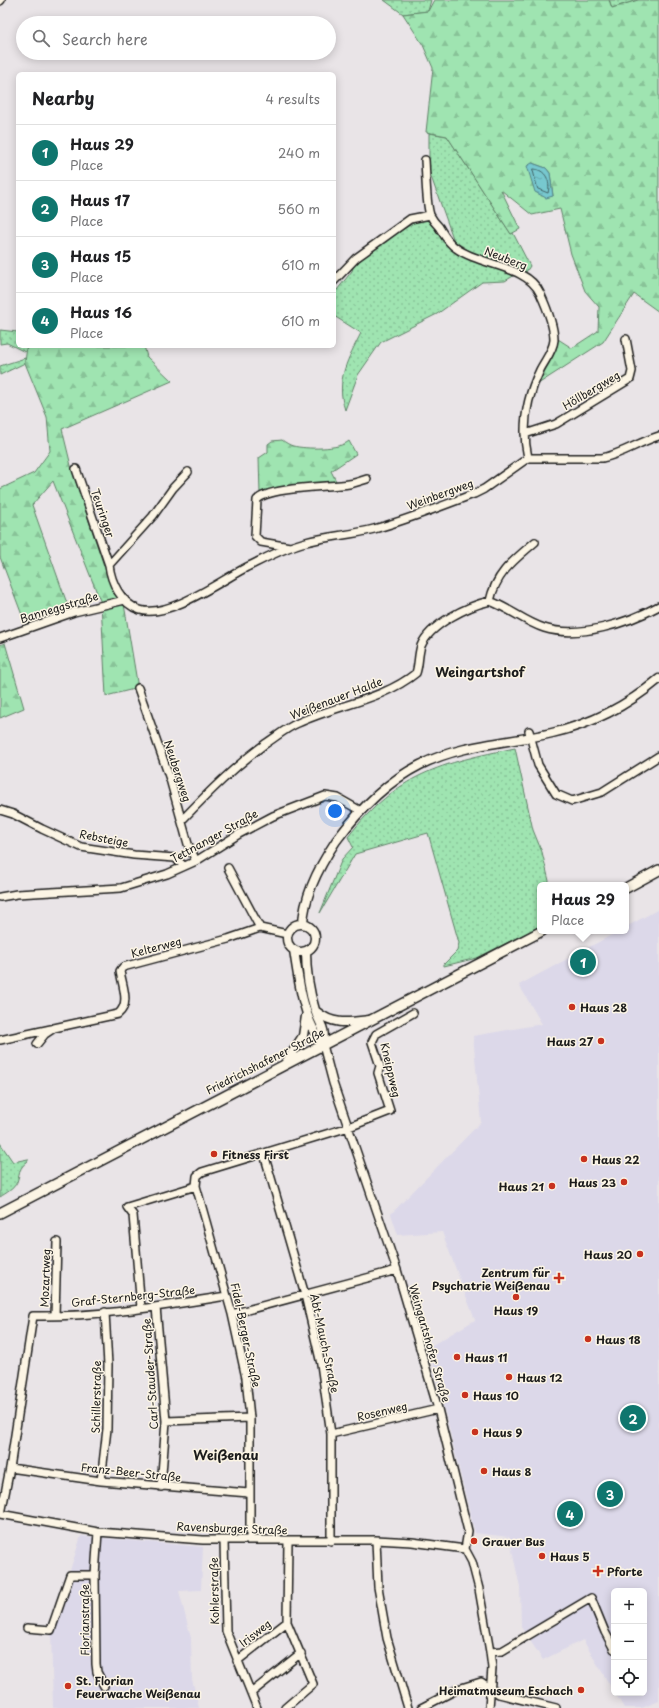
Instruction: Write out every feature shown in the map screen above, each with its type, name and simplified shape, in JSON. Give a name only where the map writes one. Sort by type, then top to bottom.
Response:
[{"type":"main road","points":[[629,886],[659,870]]},
{"type":"main road","name":"Friedrichshafener Straße","points":[[0,1213],[537,934]]},
{"type":"street","name":"Neuberg","points":[[425,160],[430,214],[448,242],[455,248],[485,262],[523,275],[532,282],[540,293],[554,339],[553,348],[530,394],[525,419],[528,458]]},
{"type":"street","points":[[336,279],[356,258],[410,219],[430,214]]},
{"type":"street","name":"Höllbergweg","points":[[525,434],[556,424],[630,380],[632,371],[626,339]]},
{"type":"street","points":[[528,458],[602,458],[613,456],[649,439],[659,436]]},
{"type":"street","name":"Weinbergweg","points":[[109,565],[111,577],[116,590],[125,600],[140,610],[149,610],[182,604],[242,570],[290,547],[305,542],[374,529],[474,494],[484,489],[528,458]]},
{"type":"street","name":"Teuringer","points":[[76,469],[109,565]]},
{"type":"street","points":[[109,565],[153,516],[173,488],[188,472]]},
{"type":"street","name":"Weinbergweg","points":[[290,547],[261,542],[256,536],[257,500],[260,496],[281,491],[348,484],[367,479]]},
{"type":"street","points":[[535,542],[515,559],[497,579],[493,587],[490,601],[532,623],[558,631],[571,631],[614,625],[630,620],[659,606]]},
{"type":"street","name":"Banneggstraße","points":[[0,638],[74,612],[125,600]]},
{"type":"street","name":"Weißenauer Halde","points":[[182,820],[232,770],[286,729],[300,722],[380,693],[410,678],[416,673],[421,646],[430,634],[464,610],[490,601]]},
{"type":"street","points":[[303,924],[307,901],[315,878],[331,849],[360,811],[385,788],[421,764],[459,750],[530,734],[574,727],[604,716],[633,698],[659,679]]},
{"type":"street","name":"Neubergweg","points":[[138,688],[182,820],[188,844],[196,860]]},
{"type":"street","points":[[530,734],[538,766],[556,794],[572,801],[602,792],[659,756]]},
{"type":"street","name":"Tettnanger Straße","points":[[0,896],[121,888],[167,874],[196,860],[239,834],[273,816],[325,796],[338,798],[360,811]]},
{"type":"street","name":"Rebsteige","points":[[0,810],[13,814],[42,829],[81,846],[134,855],[175,858],[184,866]]},
{"type":"street","points":[[228,868],[260,928],[287,934]]},
{"type":"street","points":[[294,950],[306,951],[312,946],[315,938],[312,929],[303,924],[292,927],[287,934],[287,942],[294,950],[306,1011],[314,1032],[323,1045]]},
{"type":"street","name":"Kelterweg","points":[[0,1040],[118,1014],[124,1009],[126,1002],[120,971],[123,966],[228,939],[260,928]]},
{"type":"street","points":[[306,951],[306,966],[315,1010],[325,1033],[323,1045]]},
{"type":"street","points":[[315,1010],[326,1019],[337,1022],[373,1019]]},
{"type":"street","points":[[285,1064],[303,1036],[306,1026],[306,1011]]},
{"type":"street","name":"Kneippweg","points":[[349,1127],[390,1111],[378,1072],[380,1066],[372,1042],[376,1034],[413,1013]]},
{"type":"street","name":"Kelterweg","points":[[37,1044],[45,1034],[54,1028]]},
{"type":"street","name":"Weingartshofer Straße","points":[[323,1045],[328,1068],[397,1270],[438,1409],[468,1531],[465,1549]]},
{"type":"street","points":[[141,1308],[133,1215],[126,1207],[196,1186],[197,1176],[202,1172],[349,1127]]},
{"type":"street","name":"Abt-Mauch-Straße","points":[[264,1154],[305,1296],[321,1364],[331,1434],[331,1541]]},
{"type":"street","name":"Fidel-Berger-Straße","points":[[196,1186],[232,1314],[246,1378],[250,1418],[250,1540]]},
{"type":"street","name":"Mozartweg","points":[[54,1316],[57,1242]]},
{"type":"street","points":[[232,1314],[305,1296],[397,1270]]},
{"type":"street","name":"Graf-Sternberg-Straße","points":[[10,1468],[33,1316],[54,1316],[156,1307],[227,1296]]},
{"type":"street","name":"Carl-Stauder-Straße","points":[[156,1307],[166,1421],[162,1487]]},
{"type":"street","name":"Schillerstraße","points":[[101,1481],[107,1429],[108,1365],[105,1312]]},
{"type":"street","name":"Rosenweg","points":[[331,1434],[438,1409]]},
{"type":"street","points":[[166,1421],[250,1418]]},
{"type":"street","points":[[0,1514],[10,1468]]},
{"type":"street","name":"Franz-Beer-Straße","points":[[10,1468],[101,1481],[249,1493]]},
{"type":"street","name":"Ravensburger Straße","points":[[0,1514],[98,1532],[224,1540],[376,1540],[412,1542],[465,1549]]},
{"type":"street","name":"Florianstraße","points":[[98,1532],[95,1575],[96,1664],[97,1672],[104,1686]]},
{"type":"street","name":"Kohlerstraße","points":[[224,1540],[226,1631],[236,1661],[257,1708]]},
{"type":"street","points":[[376,1540],[378,1587],[387,1638],[408,1708]]},
{"type":"street","points":[[285,1708],[313,1684],[287,1622],[288,1541]]},
{"type":"street","points":[[465,1549],[472,1562],[479,1589],[490,1652],[491,1688],[489,1708]]},
{"type":"street","name":"Florianstraße","points":[[27,1628],[51,1630],[70,1575],[95,1575]]},
{"type":"street","points":[[490,1652],[502,1651],[591,1598],[604,1632],[611,1644]]},
{"type":"street","name":"Irisweg","points":[[236,1661],[287,1622]]},
{"type":"street","points":[[251,1693],[301,1653]]},
{"type":"street","points":[[421,1708],[458,1689],[481,1682],[507,1696],[556,1708]]},
{"type":"shaded area","name":"Zentrum für Psychatrie Weißenau","points":[[659,909],[659,1701],[642,1708],[624,1708],[617,1696],[647,1696],[647,1588],[611,1588],[611,1687],[583,1640],[543,1660],[521,1627],[520,1587],[509,1537],[475,1533],[429,1347],[475,1320],[442,1232],[398,1235],[391,1214],[481,1122],[473,1036],[542,1024],[519,985],[613,934],[629,934],[629,925]]},
{"type":"shaded area","points":[[81,1536],[203,1547],[201,1590],[179,1591],[191,1638],[192,1679],[199,1708],[53,1708],[51,1630]]},
{"type":"green space","points":[[384,0],[431,0],[428,11],[403,14]]},
{"type":"green space","points":[[434,0],[609,0],[612,8],[638,0],[659,0],[659,312],[634,294],[603,342],[538,384],[558,339],[572,348],[598,331],[599,307],[585,291],[571,254],[560,209],[532,215],[501,190],[520,229],[511,234],[447,136],[426,132],[433,68],[423,45],[403,14],[428,11]],"holes":[[[532,163],[546,168],[550,173],[553,196]]]},
{"type":"green space","points":[[609,0],[638,0],[612,8]]},
{"type":"green space","points":[[429,133],[447,136],[511,234],[513,233],[530,266],[526,272],[481,258],[454,241],[429,171]]},
{"type":"green space","points":[[420,219],[433,222],[446,245],[463,256],[515,275],[505,281],[482,282],[437,314],[381,342],[358,375],[345,410],[341,389],[342,379],[344,370],[361,333],[336,317],[336,290],[352,271],[356,258]]},
{"type":"green space","points":[[0,330],[16,332],[16,348],[7,343],[0,344]]},
{"type":"green space","points":[[17,348],[26,348],[25,352]]},
{"type":"green space","points":[[27,348],[145,348],[147,357],[172,381],[62,429],[72,470],[113,593],[124,604],[138,688],[106,696],[101,603],[53,481],[32,505],[69,609],[25,623],[0,557],[0,489],[34,473],[50,451],[47,417],[25,363]]},
{"type":"green space","points":[[25,358],[25,363],[0,375],[0,366]]},
{"type":"green space","points":[[282,440],[293,446],[306,448],[338,446],[349,441],[356,454],[331,471],[336,481],[284,487],[260,494],[259,458],[268,452],[268,444],[272,441]]},
{"type":"green space","points":[[5,643],[24,708],[0,718],[0,645]]},
{"type":"green space","points":[[515,748],[533,830],[542,852],[549,882],[537,882],[537,928],[477,958],[444,966],[444,964],[457,951],[459,943],[428,833],[355,854],[320,913],[342,859],[353,847],[348,837],[366,816],[384,799],[403,785],[422,774],[465,759]]},
{"type":"green space","points":[[0,1143],[13,1162],[28,1159],[28,1161],[21,1168],[14,1187],[0,1197]]},
{"type":"water","points":[[532,163],[546,168],[550,173],[553,196],[546,198],[535,192],[527,166]]},
{"type":"place","name":"Haus 29","points":[[583,962]]},
{"type":"place","name":"Haus 28","points":[[572,1007]]},
{"type":"place","name":"Haus 27","points":[[601,1041]]},
{"type":"place","name":"Fitness First","points":[[214,1154]]},
{"type":"place","name":"Haus 22","points":[[584,1159]]},
{"type":"place","name":"Haus 23","points":[[624,1182]]},
{"type":"place","name":"Haus 21","points":[[552,1186]]},
{"type":"place","name":"Haus 20","points":[[640,1254]]},
{"type":"place","name":"Zentrum für Psychatrie Weißenau","points":[[559,1278]]},
{"type":"place","name":"Haus 19","points":[[516,1297]]},
{"type":"place","name":"Haus 18","points":[[588,1339]]},
{"type":"place","name":"Haus 11","points":[[457,1357]]},
{"type":"place","name":"Haus 12","points":[[509,1377]]},
{"type":"place","name":"Haus 10","points":[[465,1395]]},
{"type":"place","name":"Haus 17","points":[[633,1418]]},
{"type":"place","name":"Haus 9","points":[[475,1432]]},
{"type":"place","name":"Haus 8","points":[[484,1471]]},
{"type":"place","name":"Haus 15","points":[[610,1494]]},
{"type":"place","name":"Haus 16","points":[[570,1514]]},
{"type":"place","name":"Grauer Bus","points":[[474,1541]]},
{"type":"place","name":"Haus 5","points":[[542,1556]]},
{"type":"place","name":"Pforte","points":[[598,1571]]},
{"type":"place","name":"St. Florian Feuerwache Weißenau","points":[[68,1686]]},
{"type":"place","name":"Heimatmuseum Eschach","points":[[581,1690]]},
{"type":"district","name":"Weingartshof","points":[[480,671]]},
{"type":"district","name":"Weißenau","points":[[226,1454]]}]
